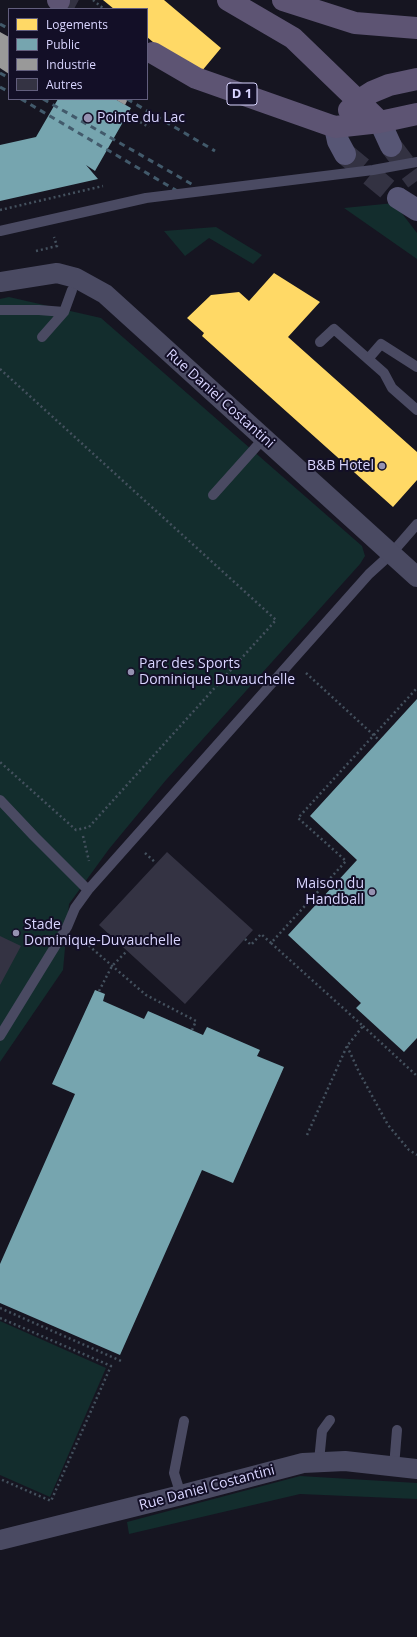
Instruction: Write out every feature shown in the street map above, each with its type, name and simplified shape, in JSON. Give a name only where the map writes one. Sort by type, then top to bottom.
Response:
[{"type":"main road","points":[[228,0],[293,38],[380,122],[391,146]]},
{"type":"main road","points":[[282,0],[355,24],[417,28]]},
{"type":"main road","name":"D 1","points":[[153,53],[196,78],[335,127],[380,122],[417,114]]},
{"type":"main road","points":[[345,154],[338,141],[335,127],[345,114],[358,101],[372,92],[389,85],[417,79]]},
{"type":"main road","points":[[398,198],[417,210]]},
{"type":"street","name":"Rue Daniel Costantini","points":[[0,282],[56,273],[76,278],[105,294],[417,577]]},
{"type":"street","name":"Rue Daniel Costantini","points":[[0,1540],[303,1463],[319,1461],[345,1461],[417,1470]]},
{"type":"lane","points":[[0,231],[146,198],[373,170],[417,162]]},
{"type":"lane","points":[[42,337],[64,312],[72,290]]},
{"type":"lane","points":[[0,310],[39,310],[64,312]]},
{"type":"lane","points":[[320,342],[334,329],[384,373],[392,388],[417,410]]},
{"type":"lane","points":[[368,359],[381,344],[417,367]]},
{"type":"lane","points":[[213,495],[264,438]]},
{"type":"lane","points":[[0,1036],[67,927],[75,908],[88,890],[369,574],[391,554],[417,524]]},
{"type":"lane","points":[[0,800],[88,890]]},
{"type":"lane","points":[[319,1461],[322,1431],[330,1420]]},
{"type":"lane","points":[[181,1495],[174,1473],[184,1421]]},
{"type":"lane","points":[[394,1467],[397,1430]]},
{"type":"path","points":[[93,0],[103,8]]},
{"type":"path","points":[[127,115],[149,127]]},
{"type":"path","points":[[0,210],[103,186]]},
{"type":"path","points":[[55,240],[57,246]]},
{"type":"path","points":[[0,369],[276,620],[89,827],[76,830],[0,762]]},
{"type":"path","points":[[292,660],[379,740]]},
{"type":"path","points":[[271,943],[346,861],[298,818],[417,688]]},
{"type":"path","points":[[67,927],[146,995],[196,1021],[192,1030]]},
{"type":"path","points":[[245,939],[251,945],[261,934],[417,1076]]},
{"type":"path","points":[[99,992],[112,966],[127,951]]},
{"type":"path","points":[[306,1135],[347,1046],[363,1026]]},
{"type":"path","points":[[347,1046],[359,1072],[388,1125],[409,1150],[417,1156]]},
{"type":"path","points":[[0,1308],[121,1361]]},
{"type":"path","points":[[0,1318],[111,1366],[51,1501],[0,1479]]},
{"type":"green space","points":[[394,203],[417,233],[417,259],[344,208]]},
{"type":"green space","points":[[216,227],[262,255],[253,264],[209,238],[185,256],[164,231]]},
{"type":"green space","name":"Parc des Sports Dominique Duvauchelle","points":[[9,297],[101,318],[362,546],[365,556],[360,564],[166,780],[109,849],[69,904],[63,970],[0,1062],[0,299]]},
{"type":"green space","points":[[0,1321],[106,1368],[50,1497],[0,1475]]},
{"type":"green space","points":[[300,1476],[417,1483],[417,1499],[300,1494],[129,1534],[127,1522]]},
{"type":"building: Logements","name":"Pointe du Lac","points":[[103,0],[164,0],[221,48],[196,78],[148,38],[148,8],[113,8]]},
{"type":"building: Logements","points":[[274,273],[320,302],[288,337],[417,452],[417,480],[393,507],[202,336],[204,333],[187,318],[211,295],[239,292],[249,301]]},
{"type":"building: Public","points":[[57,100],[117,100],[131,108],[95,171],[86,165],[98,179],[0,201],[0,145],[36,137]]},
{"type":"building: Public","name":"Maison du Handball","points":[[417,699],[417,1038],[404,1052],[356,1008],[361,1003],[288,935],[357,860],[310,816]]},
{"type":"building: Public","points":[[95,990],[105,994],[103,1001],[144,1019],[148,1011],[203,1035],[207,1027],[260,1050],[257,1056],[284,1067],[233,1183],[202,1170],[120,1355],[0,1303],[0,1264],[75,1094],[52,1084]]},
{"type":"building: Industrie","points":[[0,32],[8,36],[8,73],[0,68]]},
{"type":"building: Industrie","points":[[117,100],[128,100],[125,105]]},
{"type":"building: Autres","points":[[167,852],[253,930],[185,1004],[99,925]]},
{"type":"building: Autres","points":[[0,936],[21,946],[0,985]]},
{"type":"tunnel","points":[[59,1],[72,8]]},
{"type":"tunnel","points":[[391,146],[417,181]]},
{"type":"tunnel","points":[[345,154],[398,198]]},
{"type":"railway","points":[[0,24],[8,28]]},
{"type":"railway","points":[[0,73],[8,77]]},
{"type":"railway","points":[[0,87],[8,91]]},
{"type":"railway","points":[[23,100],[184,195]]},
{"type":"railway","points":[[45,100],[195,186]]},
{"type":"railway","points":[[129,100],[215,151]]},
{"type":"place","name":"Pointe du Lac","points":[[88,118]]},
{"type":"place","name":"B&B Hotel","points":[[382,466]]},
{"type":"place","name":"Parc des Sports Dominique Duvauchelle","points":[[131,672]]},
{"type":"place","name":"Maison du Handball","points":[[372,892]]},
{"type":"place","name":"Stade Dominique-Duvauchelle","points":[[16,933]]}]
